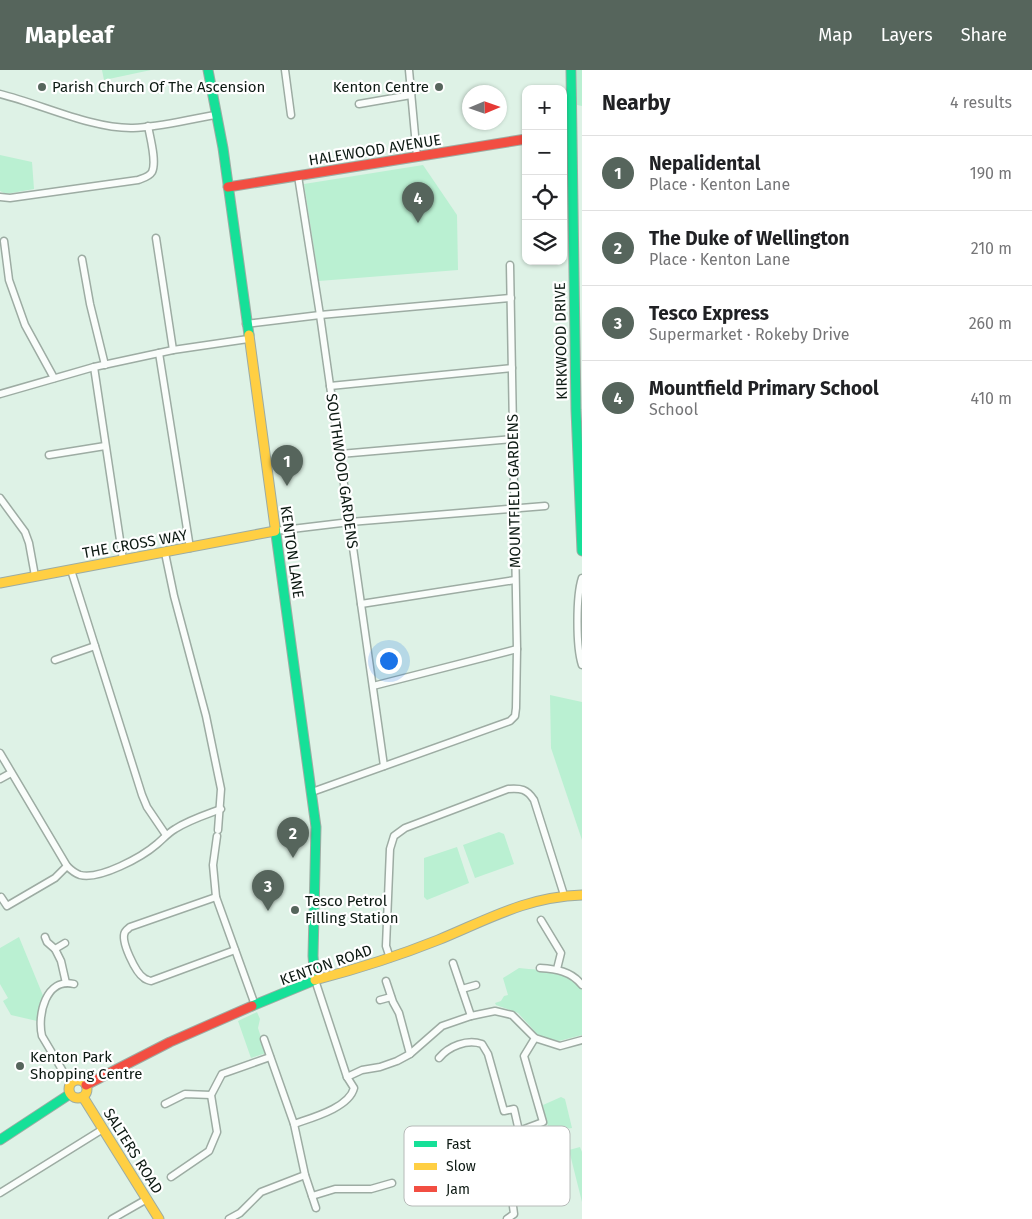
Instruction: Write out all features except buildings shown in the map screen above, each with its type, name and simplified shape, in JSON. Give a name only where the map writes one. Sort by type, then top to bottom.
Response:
[{"type":"street","name":"KENTON LANE","points":[[208,70],[228,187],[312,792],[316,827],[313,956],[315,980]]},
{"type":"street","points":[[285,70],[291,115]]},
{"type":"street","points":[[410,70],[417,157]]},
{"type":"street","name":"KIRKWOOD DRIVE","points":[[571,70],[568,135],[577,214],[582,551]]},
{"type":"street","points":[[0,94],[26,100],[98,124],[132,128],[216,115]]},
{"type":"street","points":[[359,104],[411,96]]},
{"type":"street","points":[[0,197],[20,197],[148,177],[153,171],[154,160],[148,126]]},
{"type":"street","name":"HALEWOOD AVENUE","points":[[228,187],[522,140]]},
{"type":"street","name":"SOUTHWOOD GARDENS","points":[[298,176],[320,315],[384,766]]},
{"type":"street","points":[[156,238],[173,350]]},
{"type":"street","points":[[4,241],[9,280],[25,325],[54,378]]},
{"type":"street","points":[[82,258],[90,304],[105,365]]},
{"type":"street","name":"MOUNTFIELD GARDENS","points":[[384,766],[510,721],[515,716],[517,649],[510,265]]},
{"type":"street","points":[[246,324],[320,315],[511,298]]},
{"type":"street","points":[[0,393],[94,367],[173,350],[248,339]]},
{"type":"street","points":[[159,353],[190,548]]},
{"type":"street","points":[[94,367],[123,560]]},
{"type":"street","points":[[330,386],[512,368]]},
{"type":"street","points":[[340,454],[512,439]]},
{"type":"street","points":[[49,455],[105,446]]},
{"type":"street","points":[[0,498],[25,532],[35,576]]},
{"type":"street","points":[[275,531],[350,522],[545,506]]},
{"type":"street","name":"THE CROSS WAY","points":[[0,583],[275,531]]},
{"type":"street","points":[[165,553],[174,596],[208,725],[221,789],[221,809],[213,860],[216,898],[255,1005]]},
{"type":"street","points":[[71,570],[142,795],[147,807],[166,835]]},
{"type":"street","points":[[582,578],[578,595],[578,611],[579,656],[582,665]]},
{"type":"street","points":[[362,604],[515,580]]},
{"type":"street","points":[[55,660],[95,646]]},
{"type":"street","points":[[373,686],[517,649]]},
{"type":"street","points":[[0,753],[67,866],[73,872],[80,875],[100,873],[134,860],[157,844],[166,835],[193,819],[221,809]]},
{"type":"street","points":[[312,792],[384,766]]},
{"type":"street","points":[[0,779],[11,772]]},
{"type":"street","points":[[390,958],[386,946],[390,849],[394,836],[405,828],[508,789],[520,788],[529,792],[534,800],[564,894]]},
{"type":"street","points":[[1,897],[8,906],[55,878],[67,866]]},
{"type":"street","name":"KENTON ROAD","points":[[86,1085],[117,1067],[315,980],[390,958],[440,939],[484,918],[523,903],[564,894],[582,895]]},
{"type":"street","points":[[216,898],[130,927],[125,931],[123,939],[125,946],[140,974],[144,979],[151,981],[235,950]]},
{"type":"street","points":[[541,920],[561,953],[557,969]]},
{"type":"street","points":[[46,937],[47,942],[55,949],[61,960],[66,983]]},
{"type":"street","points":[[55,949],[66,943]]},
{"type":"street","points":[[453,963],[471,1016]]},
{"type":"street","points":[[540,968],[557,969],[576,977],[582,985]]},
{"type":"street","points":[[294,1124],[325,1113],[349,1099],[354,1088],[347,1077],[315,980]]},
{"type":"street","points":[[386,981],[399,1013],[410,1054]]},
{"type":"street","points":[[73,1082],[64,1073],[42,1036],[41,1030],[42,1012],[47,998],[54,988],[66,983],[74,984]]},
{"type":"street","points":[[462,989],[476,985]]},
{"type":"street","points":[[380,1000],[391,997]]},
{"type":"street","points":[[347,1077],[362,1070],[380,1067],[397,1061],[410,1054],[442,1026],[471,1016],[495,1011],[512,1015],[535,1038],[560,1046],[582,1040]]},
{"type":"street","points":[[533,1126],[543,1122],[524,1056],[535,1038]]},
{"type":"street","points":[[264,1039],[294,1124],[305,1175],[316,1208]]},
{"type":"street","points":[[439,1058],[452,1046],[467,1043],[482,1044],[488,1054],[504,1111],[514,1109],[519,1126]]},
{"type":"street","points":[[171,1177],[209,1151],[217,1132],[211,1095],[222,1074],[270,1057]]},
{"type":"street","points":[[80,1080],[86,1085],[87,1093],[83,1097],[78,1099],[70,1094],[68,1088],[73,1082],[80,1080]]},
{"type":"street","points":[[0,1140],[70,1094]]},
{"type":"street","points":[[165,1104],[185,1094],[211,1095]]},
{"type":"street","name":"SALTERS ROAD","points":[[83,1097],[159,1219]]},
{"type":"street","points":[[0,1193],[103,1129]]},
{"type":"street","points":[[229,1219],[240,1213],[261,1192],[305,1175]]},
{"type":"street","points":[[312,1196],[335,1189],[371,1189],[392,1183]]},
{"type":"street","points":[[112,1219],[147,1198]]},
{"type":"street","points":[[507,1219],[514,1214],[515,1206]]},
{"type":"green space","points":[[102,70],[151,70],[104,80]]},
{"type":"green space","points":[[577,70],[582,70],[582,106],[577,105]]},
{"type":"green space","points":[[0,155],[32,162],[34,189],[6,194],[0,191]]},
{"type":"green space","points":[[423,165],[457,215],[458,270],[319,281],[304,184]]},
{"type":"green space","points":[[550,695],[582,702],[582,840],[551,748]]},
{"type":"green space","points":[[499,832],[504,834],[514,864],[475,878],[463,845]]},
{"type":"green space","points":[[457,847],[469,883],[427,900],[424,897],[424,858]]},
{"type":"green space","points":[[19,937],[44,998],[37,1021],[11,1015],[3,1001],[8,998],[0,984],[0,948]]},
{"type":"green space","points":[[519,968],[554,972],[568,978],[582,990],[582,1035],[559,1041],[540,1037],[518,1013],[496,1005],[495,1003],[508,995],[503,978]]},
{"type":"green space","points":[[257,1012],[260,1019],[258,1028],[266,1053],[251,1058],[238,1021]]},
{"type":"green space","points":[[561,1097],[565,1099],[572,1128],[570,1128],[570,1126],[548,1126],[543,1105]]},
{"type":"green space","points":[[580,1147],[582,1152],[582,1202],[570,1154],[570,1150]]},
{"type":"traffic: fast","points":[[208,70],[223,148],[249,335]]},
{"type":"traffic: fast","points":[[571,70],[576,410],[582,551]]},
{"type":"traffic: fast","points":[[252,1006],[315,980],[313,956],[316,827],[275,527]]},
{"type":"traffic: fast","points":[[0,1140],[70,1094]]},
{"type":"traffic: slow","points":[[249,335],[275,527]]},
{"type":"traffic: slow","points":[[0,583],[275,531]]},
{"type":"traffic: slow","points":[[315,980],[362,967],[408,951],[508,910],[543,900],[582,895]]},
{"type":"traffic: slow","points":[[78,1080],[86,1085],[87,1089],[82,1097],[78,1098],[70,1093],[69,1089],[74,1081],[78,1080]]},
{"type":"traffic: slow","points":[[83,1097],[159,1219]]},
{"type":"traffic: jam","points":[[228,187],[522,140]]},
{"type":"traffic: jam","points":[[86,1085],[170,1042],[252,1006]]},
{"type":"place","name":"Parish Church Of The Ascension","points":[[42,87]]},
{"type":"place","name":"Kenton Centre","points":[[439,87]]},
{"type":"place","name":"Mountfield Primary School","points":[[418,223]]},
{"type":"place","name":"Nepalidental","points":[[287,486]]},
{"type":"place","name":"The Duke of Wellington","points":[[293,858]]},
{"type":"place","name":"Tesco Petrol Filling Station","points":[[295,910]]},
{"type":"place","name":"Tesco Express","points":[[268,911]]},
{"type":"place","name":"Kenton Park Shopping Centre","points":[[20,1066]]}]
